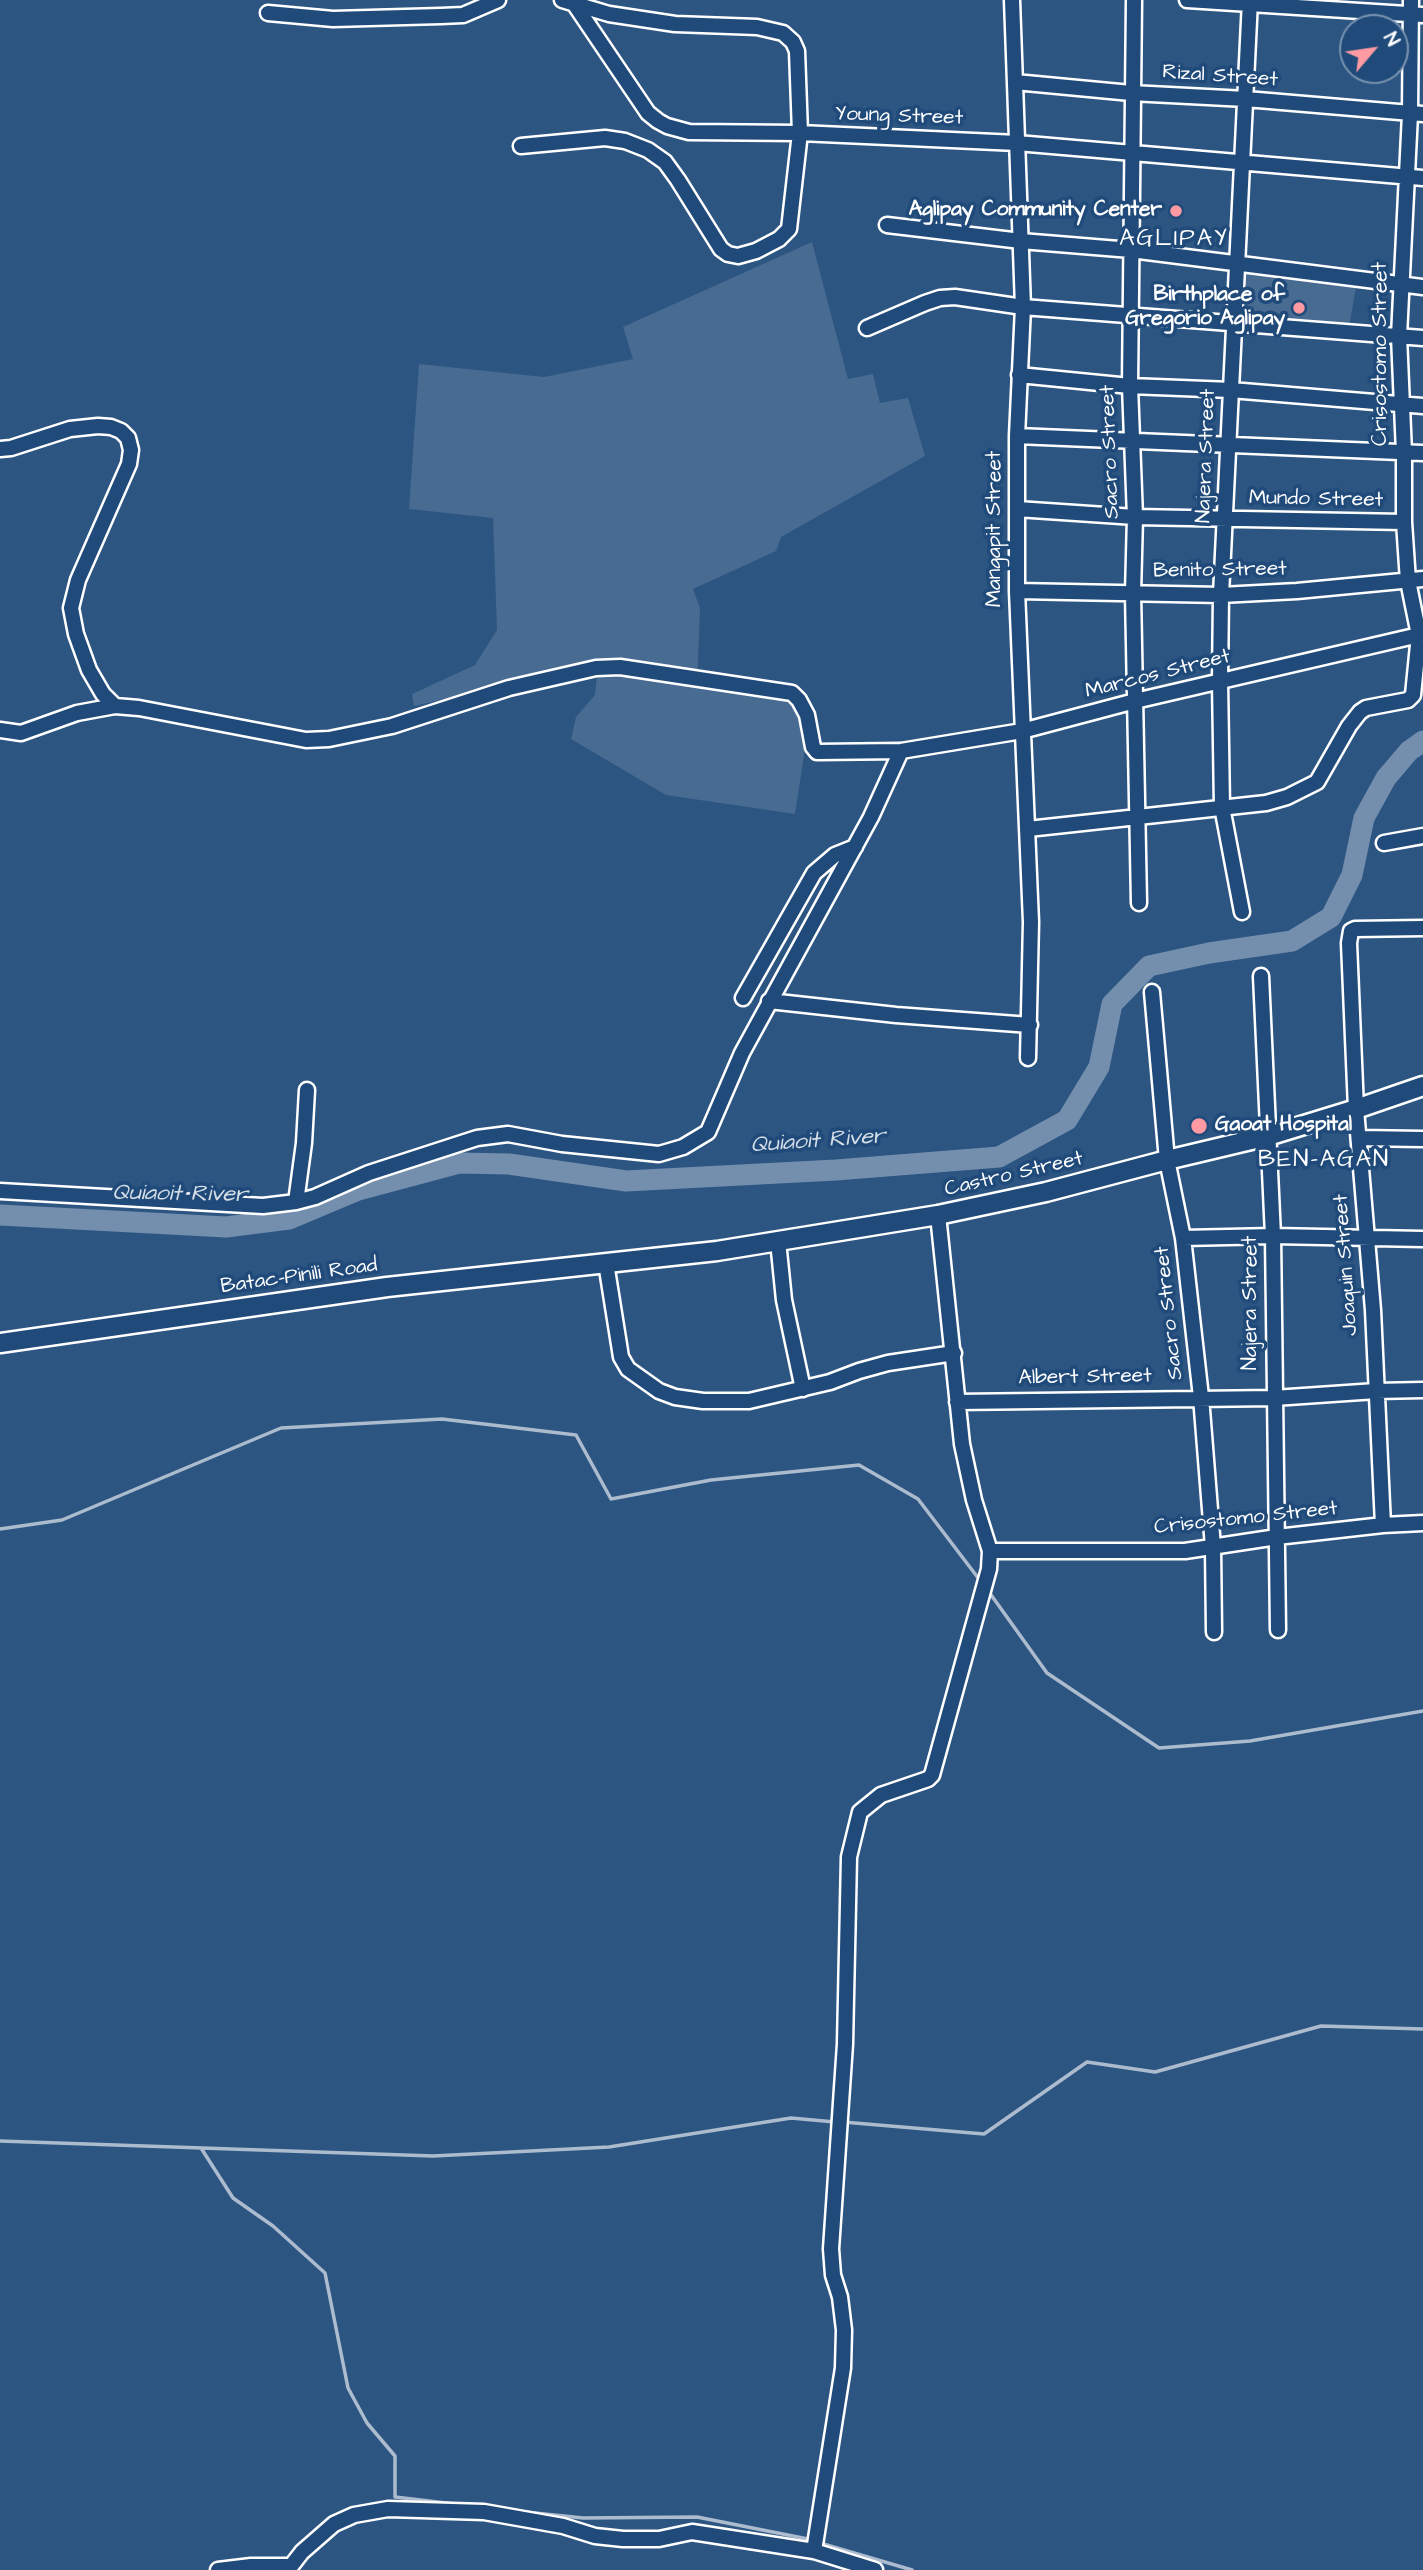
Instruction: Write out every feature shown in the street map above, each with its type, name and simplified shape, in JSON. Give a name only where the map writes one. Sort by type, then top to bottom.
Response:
[{"type":"main road","name":"Castro Street","points":[[606,1263],[717,1251],[938,1215],[1046,1192],[1268,1136],[1356,1110],[1423,1086]]},
{"type":"main road","name":"Batac-Pinili Road","points":[[0,1343],[387,1287],[606,1263]]},
{"type":"street","points":[[268,13],[333,19],[463,15],[498,0]]},
{"type":"street","name":"Mangapit Street","points":[[1012,0],[1023,307],[1017,436],[1017,592],[1028,829],[1028,1058]]},
{"type":"street","name":"Sacro Street","points":[[1134,0],[1130,386],[1135,517],[1133,593],[1139,903]]},
{"type":"street","points":[[1187,0],[1415,10]]},
{"type":"street","name":"Najera Street","points":[[1242,912],[1222,807],[1220,681],[1221,594],[1250,2]]},
{"type":"street","points":[[521,146],[605,138],[625,141],[648,150],[665,162],[672,171],[721,249],[727,254],[738,256],[756,251],[779,240],[789,229],[800,133],[797,51],[793,42],[783,33],[757,27],[675,24],[609,14],[568,3]]},
{"type":"street","name":"Young Street","points":[[568,3],[648,113],[667,126],[689,132],[800,133],[1017,142],[1423,178]]},
{"type":"street","name":"Crisostomo Street","points":[[1222,807],[1266,803],[1287,797],[1317,782],[1360,712],[1367,708],[1404,701],[1413,695],[1421,634],[1416,580],[1404,522],[1399,336],[1406,177],[1417,114],[1415,10]]},
{"type":"street","name":"Rizal Street","points":[[1015,82],[1417,114]]},
{"type":"street","points":[[887,225],[1021,241],[1131,250],[1423,287]]},
{"type":"street","points":[[867,328],[940,298],[955,297],[1023,307],[1423,338]]},
{"type":"street","points":[[1019,376],[1423,406]]},
{"type":"street","points":[[0,449],[70,429],[89,427],[111,427],[128,438],[131,450],[129,464],[78,580],[71,608],[76,634],[89,670],[103,694],[115,706]]},
{"type":"street","points":[[1017,436],[1423,453]]},
{"type":"street","name":"Mundo Street","points":[[1017,509],[1135,517],[1404,522]]},
{"type":"street","name":"Benito Street","points":[[1017,592],[1221,594],[1297,591],[1416,580]]},
{"type":"street","name":"Marcos Street","points":[[115,706],[138,708],[278,736],[306,740],[329,739],[392,726],[509,688],[596,668],[620,667],[792,694],[799,700],[807,715],[813,747],[817,752],[901,751],[1022,731],[1135,701],[1421,634]]},
{"type":"street","points":[[0,730],[21,733],[78,713],[115,706]]},
{"type":"street","points":[[0,1191],[263,1206],[315,1197],[369,1172],[477,1138],[508,1134],[562,1144],[659,1154],[683,1147],[708,1132],[742,1053],[871,817],[901,751]]},
{"type":"street","points":[[1028,829],[1222,807]]},
{"type":"street","points":[[1384,843],[1423,836]]},
{"type":"street","points":[[743,998],[814,873],[835,855],[855,847]]},
{"type":"street","name":"Joaquin Street","points":[[1382,1525],[1367,1239],[1356,1110],[1349,943],[1351,931],[1363,928],[1423,928]]},
{"type":"street","name":"Najera Street","points":[[1261,976],[1273,1236],[1278,1630]]},
{"type":"street","name":"Sacro Street","points":[[1152,992],[1167,1160],[1183,1238],[1200,1398],[1213,1547],[1214,1632]]},
{"type":"street","points":[[769,1001],[896,1015],[1030,1025]]},
{"type":"street","points":[[296,1202],[307,1090]]},
{"type":"street","points":[[1359,1138],[1423,1139]]},
{"type":"street","points":[[815,2544],[843,2368],[844,2330],[840,2297],[833,2275],[831,2249],[845,2044],[849,1857],[854,1828],[860,1812],[881,1795],[928,1779],[932,1775],[967,1646],[978,1616],[987,1581],[990,1551],[967,1474],[938,1215]]},
{"type":"street","points":[[1183,1238],[1273,1236],[1423,1239]]},
{"type":"street","points":[[778,1241],[784,1300],[803,1389]]},
{"type":"street","points":[[606,1263],[621,1357],[628,1369],[659,1391],[675,1397],[749,1401],[803,1389],[888,1363],[954,1353]]},
{"type":"street","name":"Albert Street","points":[[957,1402],[1274,1398],[1423,1390]]},
{"type":"street","name":"Crisostomo Street","points":[[990,1551],[1163,1552],[1382,1525],[1423,1523]]},
{"type":"street","points":[[218,2570],[251,2566],[289,2568],[302,2552],[334,2524],[354,2515],[388,2509],[484,2511],[564,2526],[595,2536],[622,2539],[659,2539],[692,2532],[815,2544],[875,2570]]},
{"type":"shaded area","points":[[812,242],[848,379],[873,374],[880,403],[908,398],[925,456],[781,537],[776,551],[693,589],[700,608],[697,688],[794,703],[806,742],[795,814],[666,795],[571,739],[576,717],[595,695],[598,665],[414,706],[412,694],[475,665],[497,630],[493,518],[409,509],[419,364],[544,377],[633,359],[623,327]]},
{"type":"shaded area","points":[[1242,272],[1356,287],[1349,327],[1241,317]]},
{"type":"waterway","name":"Quiaoit River","points":[[0,1215],[226,1227],[289,1219],[358,1190],[459,1163],[509,1164],[626,1181],[836,1170],[999,1157],[1067,1120],[1099,1067],[1112,1004],[1149,966],[1209,953],[1292,941],[1331,917],[1352,875],[1364,818],[1386,778],[1409,751],[1423,741]]},
{"type":"waterway","points":[[0,1529],[62,1520],[281,1428],[442,1419],[576,1435],[611,1499],[711,1480],[859,1465],[918,1499],[982,1583]]},
{"type":"waterway","points":[[989,1592],[1047,1673],[1159,1748],[1250,1741],[1423,1711]]},
{"type":"waterway","points":[[843,2122],[984,2134],[1087,2062],[1155,2072],[1321,2026],[1423,2029]]},
{"type":"waterway","points":[[0,2141],[433,2156],[609,2147],[791,2118],[835,2122]]},
{"type":"waterway","points":[[201,2148],[233,2198],[273,2226],[325,2273],[348,2388],[367,2423],[395,2456],[395,2497],[463,2505]]},
{"type":"waterway","points":[[516,2511],[583,2518],[697,2517],[813,2540]]},
{"type":"waterway","points":[[820,2543],[912,2570]]},
{"type":"place","name":"Aglipay Community Center","points":[[1176,211]]},
{"type":"place","name":"Birthplace of Gregorio Aglipay","points":[[1299,308]]},
{"type":"place","name":"Gaoat Hospital","points":[[1199,1126]]},
{"type":"district","name":"AGLIPAY","points":[[1174,240]]},
{"type":"district","name":"BEN-AGAN","points":[[1324,1161]]}]
